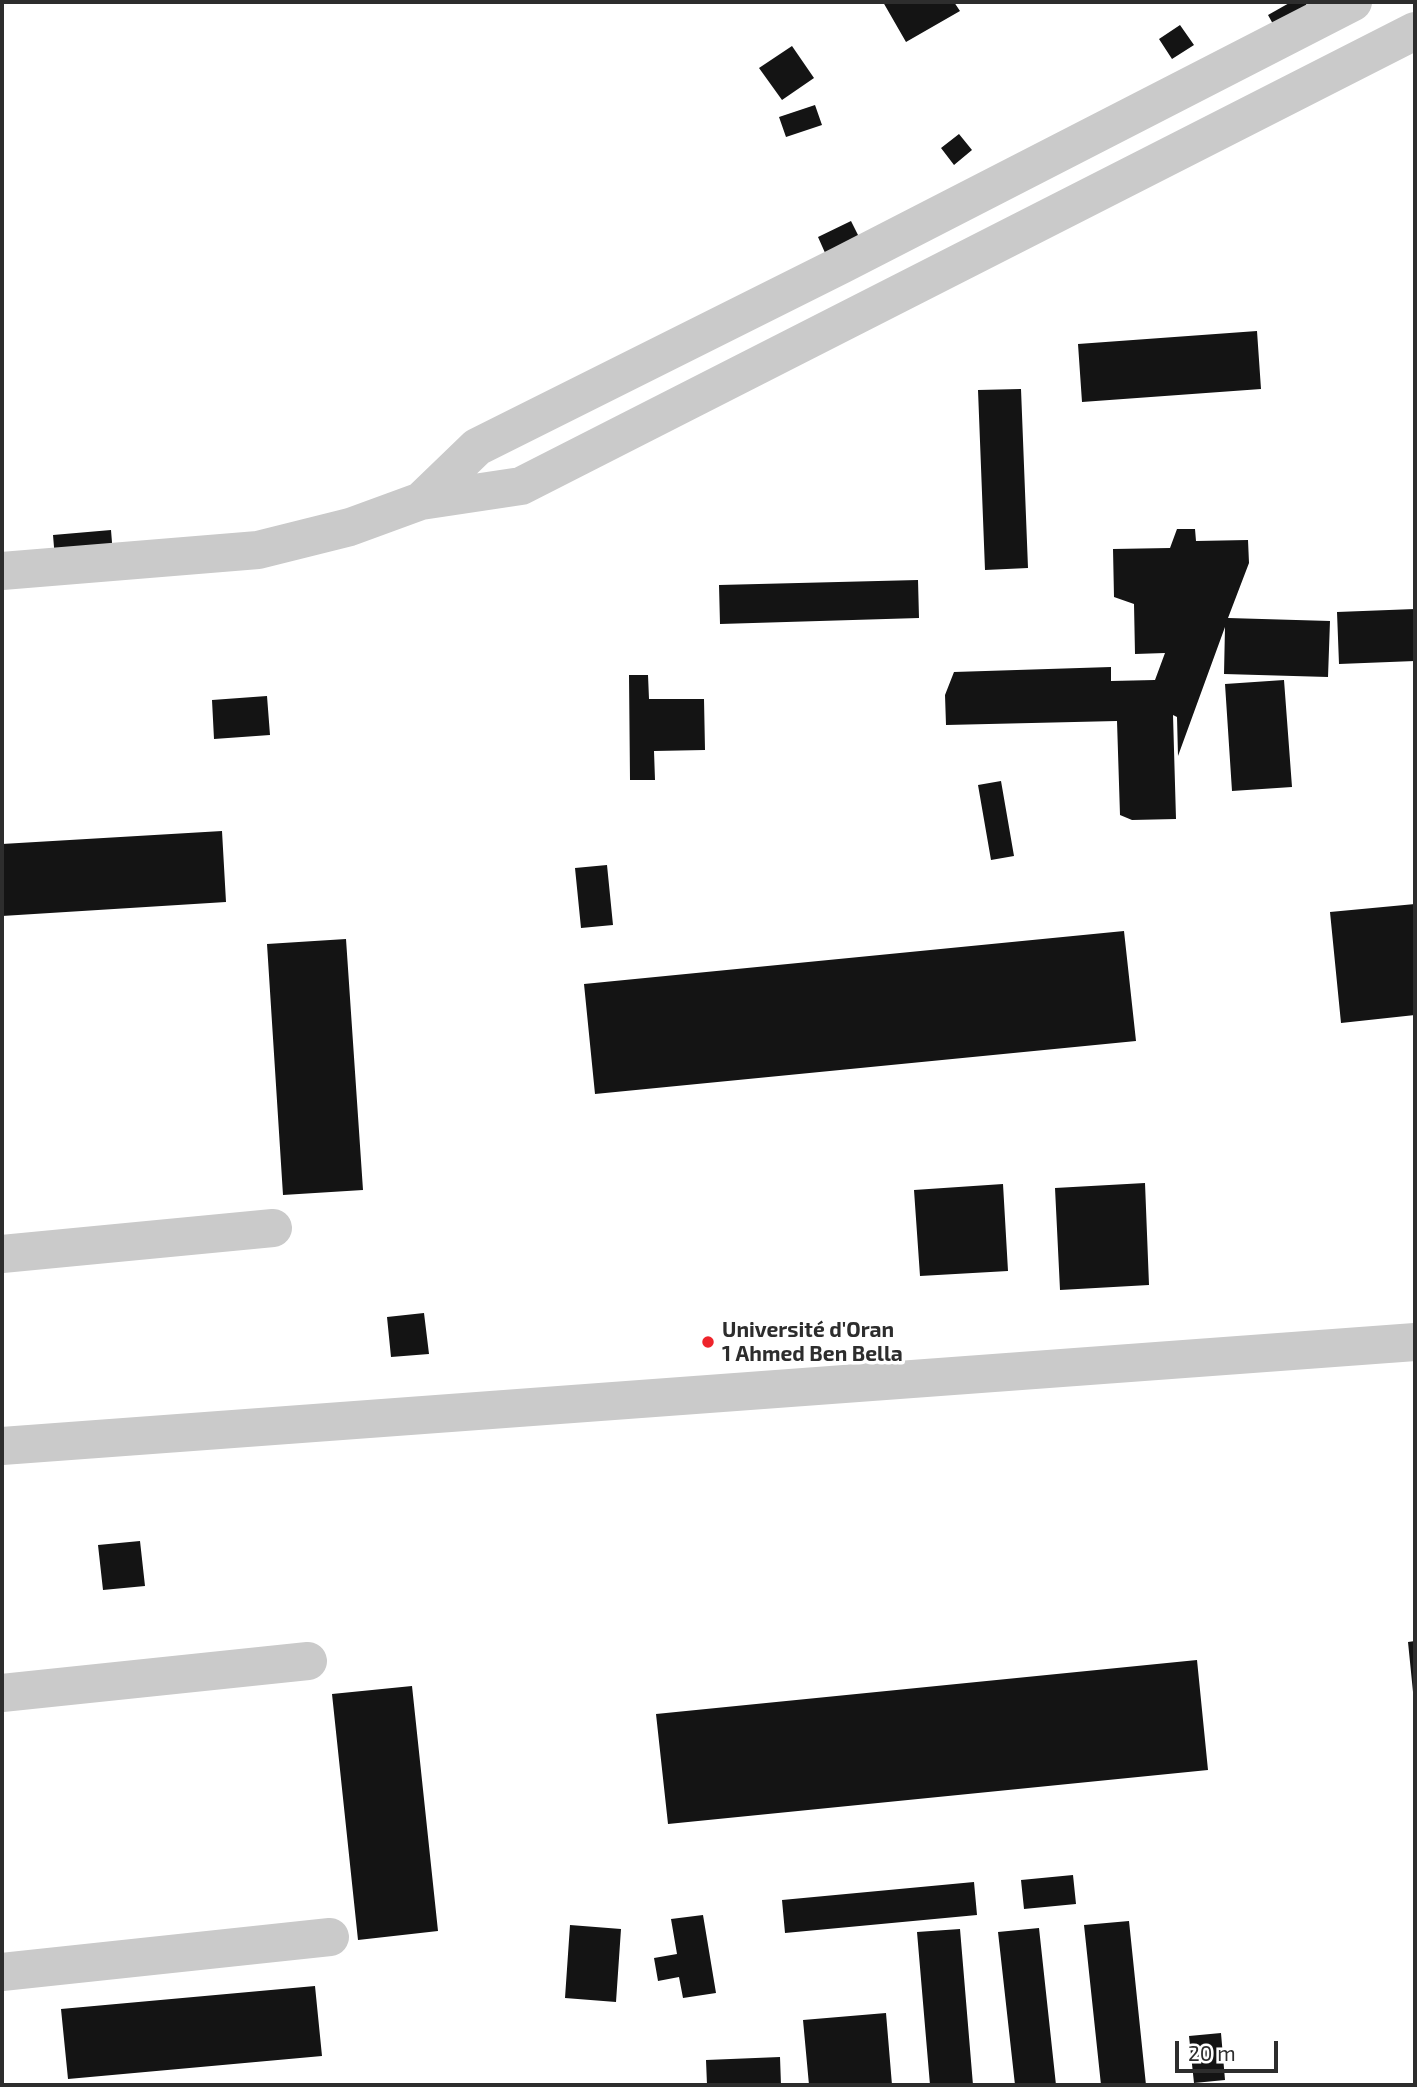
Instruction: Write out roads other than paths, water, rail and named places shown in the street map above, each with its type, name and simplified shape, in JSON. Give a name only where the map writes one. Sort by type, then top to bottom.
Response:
[{"type":"street","points":[[421,501],[477,447],[841,265],[1353,2]]},
{"type":"street","points":[[2,571],[258,550],[350,527],[421,501],[521,486],[1415,31]]},
{"type":"street","points":[[2,1254],[273,1228]]},
{"type":"street","points":[[2,1446],[1415,1342]]},
{"type":"street","points":[[2,1693],[308,1661]]},
{"type":"street","points":[[2,1972],[330,1937]]},
{"type":"place","name":"Université d'Oran 1 Ahmed Ben Bella","points":[[708,1342]]}]
